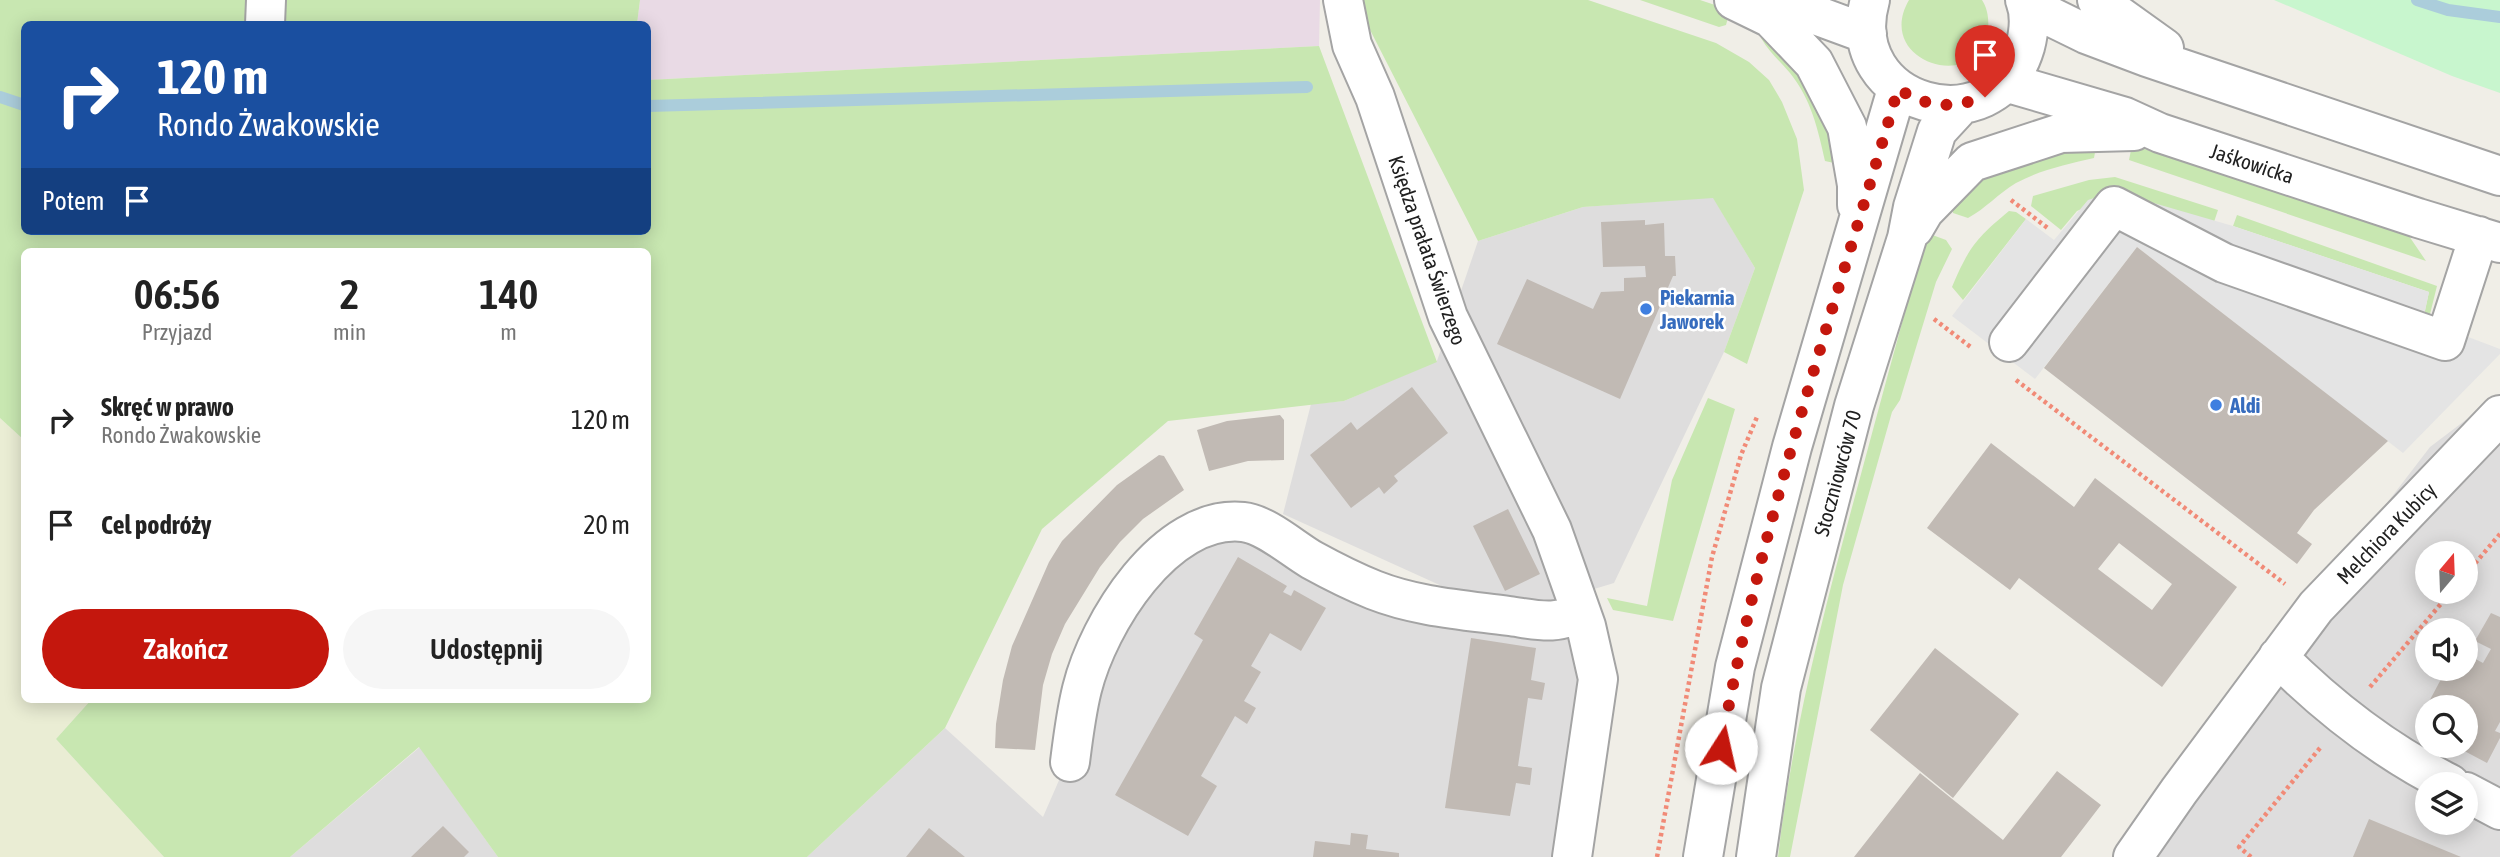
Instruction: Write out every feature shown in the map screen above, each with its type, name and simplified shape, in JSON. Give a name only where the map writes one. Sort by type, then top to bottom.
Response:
[{"type":"street","points":[[265,21],[266,0]]},
{"type":"street","name":"Księdza prałata Świerzego","points":[[1343,0],[1352,46],[1375,97],[1448,317],[1552,530],[1580,610],[1598,679],[1572,857]]},
{"type":"street","points":[[1734,0],[1771,18],[1814,64],[1847,127],[1857,186],[1858,221]]},
{"type":"street","points":[[1783,0],[1818,16],[1868,17],[1872,56],[1883,74],[1898,89],[1917,100],[1939,105],[1961,105],[1985,97],[2005,82],[2021,59],[2029,33],[2026,3]]},
{"type":"street","points":[[2096,0],[2204,75]]},
{"type":"street","points":[[2026,3],[2085,34],[2500,176]]},
{"type":"street","name":"Jaśkowicka","points":[[2005,82],[2125,117],[2161,133],[2489,239]]},
{"type":"street","points":[[1703,857],[1735,667],[1792,447],[1898,89]]},
{"type":"street","name":"Stoczniowców 70","points":[[1755,857],[1781,688],[1854,407],[1937,131],[1961,105]]},
{"type":"street","points":[[1907,238],[1924,211],[1972,162],[2061,133],[2120,130],[2161,133]]},
{"type":"street","points":[[1999,356],[2114,206],[2224,262],[2445,341],[2489,239]]},
{"type":"street","name":"Melchiora Kubicy","points":[[2133,857],[2316,607],[2500,415]]},
{"type":"street","points":[[1070,762],[1082,688],[1103,633],[1141,577],[1163,552],[1200,529],[1245,522],[1274,535],[1315,562],[1362,585],[1418,603],[1545,621],[1569,617],[1580,610]]},
{"type":"street","points":[[2278,657],[2379,744],[2429,772]]},
{"type":"street","points":[[2478,798],[2500,810]]},
{"type":"path","points":[[2011,200],[2079,251]]},
{"type":"path","points":[[1934,318],[1999,356],[2316,607]]},
{"type":"path","points":[[1657,857],[1712,557],[1741,455],[1763,405]]},
{"type":"path","points":[[2478,560],[2500,534]]},
{"type":"path","points":[[2251,857],[2239,847],[2441,604]]},
{"type":"shaded area","points":[[640,0],[1320,0],[1319,46],[651,80],[651,21],[637,21]]},
{"type":"shaded area","points":[[2119,193],[2233,226],[2429,292],[2423,320],[2500,349],[2500,354],[2403,453],[2137,247],[2035,379],[1952,316],[2026,219],[2054,240],[2088,200]]},
{"type":"shaded area","points":[[1713,197],[1755,268],[1724,352],[1614,583],[1551,602],[1444,587],[1283,514],[1311,404],[1344,401],[1437,361],[1478,241],[1583,207]]},
{"type":"shaded area","points":[[2500,394],[2500,857],[2115,857],[2430,447]]},
{"type":"shaded area","points":[[1220,520],[1338,574],[1583,626],[1573,857],[807,857],[945,728],[1043,817],[1070,755],[1116,609]]},
{"type":"shaded area","points":[[420,747],[498,857],[290,857]]},
{"type":"green space","points":[[0,0],[640,0],[637,21],[21,21],[21,235],[651,235],[651,80],[1319,46],[1437,362],[1344,401],[1168,421],[1042,529],[945,728],[807,857],[498,857],[419,747],[290,857],[164,857],[56,739],[88,703],[651,703],[651,248],[21,248],[21,437],[0,418]]},
{"type":"green space","points":[[1363,0],[1588,0],[1716,43],[1749,62],[1769,80],[1782,102],[1797,139],[1804,190],[1747,364],[1724,352],[1755,268],[1713,198],[1583,207],[1478,241],[1366,22]]},
{"type":"green space","points":[[1640,0],[1700,0],[1730,10],[1726,25],[1719,27]]},
{"type":"green space","points":[[1909,0],[1982,0],[1987,11],[1988,31],[1980,51],[1966,62],[1949,66],[1931,63],[1916,54],[1905,40],[1902,22]]},
{"type":"green space","points":[[2274,0],[2500,0],[2500,93],[2452,76]]},
{"type":"green space","points":[[1763,34],[1791,62],[1814,95],[1825,120],[1834,163],[1825,161],[1816,126],[1803,93],[1764,43],[1761,38]]},
{"type":"green space","points":[[2097,141],[2094,158],[2025,178],[1968,218],[1953,213],[1953,203],[1975,181]]},
{"type":"green space","points":[[2132,145],[2409,236],[2426,261],[2129,160]]},
{"type":"green space","points":[[2115,177],[2218,210],[2214,222],[2119,193],[2077,211],[2061,230],[2031,206],[2033,196],[2089,180]]},
{"type":"green space","points":[[2009,211],[2026,219],[1963,300],[1952,287],[1963,263],[1988,229]]},
{"type":"green space","points":[[2237,215],[2437,286],[2428,322],[2423,320],[2429,292],[2233,226]]},
{"type":"green space","points":[[1927,233],[1946,240],[1952,249],[1936,282],[1900,400],[1892,412],[1843,585],[1790,857],[1778,857],[1800,718],[1821,626]]},
{"type":"green space","points":[[1708,398],[1735,409],[1673,621],[1613,610],[1607,598],[1647,606],[1672,480]]},
{"type":"green space","points":[[0,418],[21,437],[21,703],[88,703],[56,739],[164,857],[0,857]]},
{"type":"building","points":[[1645,220],[1645,225],[1664,223],[1665,256],[1675,256],[1676,276],[1673,276],[1620,399],[1497,344],[1527,279],[1593,309],[1601,292],[1624,291],[1624,278],[1646,277],[1645,266],[1603,267],[1601,222]]},
{"type":"building","name":"Aldi","points":[[2137,247],[2388,441],[2314,510],[2297,533],[2312,544],[2297,564],[2044,368]]},
{"type":"building","points":[[1412,387],[1448,433],[1394,476],[1398,481],[1384,494],[1379,487],[1351,508],[1310,455],[1351,422],[1357,430]]},
{"type":"building","points":[[1280,415],[1284,420],[1284,460],[1248,461],[1209,471],[1197,430],[1227,421]]},
{"type":"building","points":[[1991,443],[2074,507],[2095,478],[2237,587],[2162,687],[2019,578],[2010,590],[1927,528]],"holes":[[[2119,543],[2172,584],[2152,610],[2098,569]]]},
{"type":"building","points":[[1159,455],[1164,456],[1184,490],[1143,519],[1120,542],[1100,567],[1065,624],[1043,685],[1035,750],[995,748],[1003,680],[1012,646],[1049,562],[1062,541],[1117,485]]},
{"type":"building","points":[[1508,509],[1540,574],[1505,591],[1473,526]]},
{"type":"building","points":[[1238,557],[1287,586],[1283,592],[1291,596],[1294,590],[1326,608],[1301,651],[1270,633],[1251,666],[1261,672],[1244,701],[1256,708],[1247,724],[1235,716],[1201,776],[1217,786],[1188,836],[1115,795],[1203,640],[1194,634]]},
{"type":"building","points":[[2491,613],[2500,617],[2500,722],[2495,731],[2500,733],[2500,738],[2487,763],[2478,758],[2478,695],[2433,695],[2440,681],[2478,681],[2478,660],[2483,663],[2491,649],[2478,642],[2478,636]]},
{"type":"building","points":[[1471,638],[1536,648],[1531,680],[1545,683],[1542,700],[1528,698],[1518,766],[1532,768],[1530,785],[1516,783],[1510,816],[1445,808]]},
{"type":"building","points":[[1935,648],[2019,714],[1953,798],[1870,730]]},
{"type":"building","points":[[2057,771],[2101,805],[2061,857],[1854,857],[1920,773],[2003,840]]},
{"type":"building","points":[[2369,819],[2461,857],[2353,857]]},
{"type":"building","points":[[443,826],[469,852],[464,857],[411,857]]},
{"type":"building","points":[[929,828],[965,857],[906,857]]},
{"type":"building","points":[[1351,833],[1368,835],[1366,849],[1399,853],[1399,857],[1313,857],[1315,841],[1350,845]]},
{"type":"waterway","points":[[2417,0],[2448,10],[2500,17]]},
{"type":"waterway","points":[[651,106],[1307,87]]},
{"type":"waterway","points":[[0,97],[21,104]]},
{"type":"place","name":"Piekarnia Jaworek","points":[[1646,309]]},
{"type":"place","name":"Aldi","points":[[2216,405]]},
{"type":"route","points":[[1721,748],[1735,667],[1792,447],[1898,89],[1917,100],[1939,105],[1961,105],[1985,97]]}]
